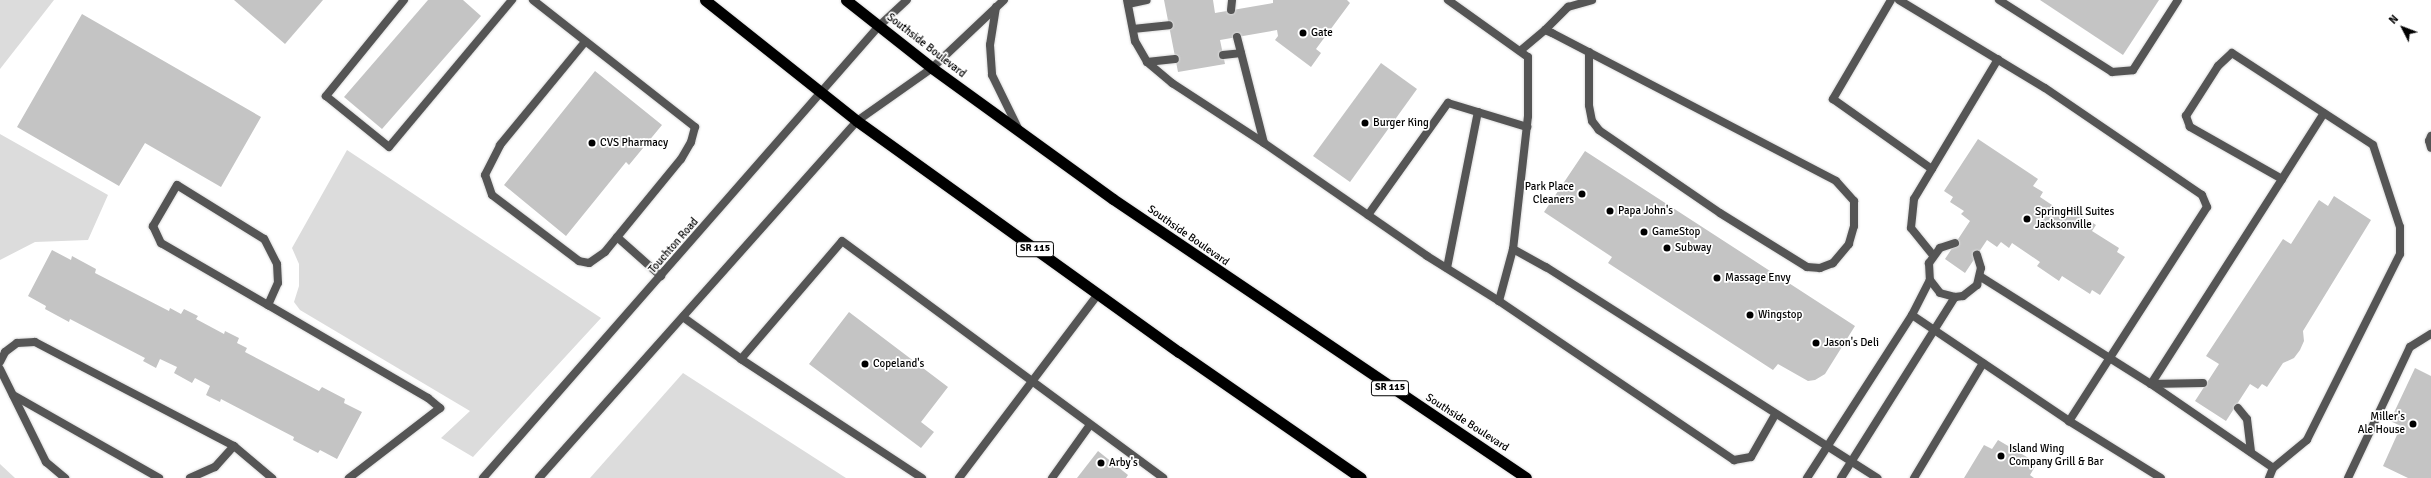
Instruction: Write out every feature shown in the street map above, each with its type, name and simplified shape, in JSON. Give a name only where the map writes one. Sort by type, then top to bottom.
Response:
[{"type":"highway","name":"SR 115","points":[[705,0],[857,121],[1098,294],[1361,478]]},
{"type":"highway","name":"Southside Boulevard","points":[[846,0],[932,68],[1020,132],[1265,304],[1526,478]]},
{"type":"street","points":[[404,0],[326,96],[389,147],[512,0]]},
{"type":"street","points":[[534,0],[585,42],[695,127],[691,142],[681,159],[604,252],[589,263],[579,261],[492,195],[485,175],[500,145],[585,42]]},
{"type":"street","name":"Touchton Road","points":[[483,478],[822,94],[879,26],[907,0]]},
{"type":"street","points":[[539,478],[857,121],[932,68],[1004,0]]},
{"type":"street","points":[[1147,0],[1128,2],[1135,41],[1147,62],[1172,83],[1264,143],[1368,215],[1499,301],[1734,460],[1751,457],[1776,415]]},
{"type":"street","points":[[1231,10],[1232,0]]},
{"type":"street","points":[[1448,0],[1528,57],[1527,127],[1513,249],[1499,301]]},
{"type":"street","points":[[1520,51],[1545,30],[1568,7],[1592,0]]},
{"type":"street","points":[[1891,0],[1833,99],[1932,169]]},
{"type":"street","points":[[1899,0],[2045,88],[2202,194],[2207,207],[2069,421]]},
{"type":"street","points":[[1999,0],[2112,72],[2133,70],[2178,0]]},
{"type":"street","points":[[996,7],[990,45],[992,75],[1020,132]]},
{"type":"street","points":[[1133,29],[1169,25]]},
{"type":"street","points":[[1545,30],[1589,52],[1836,181],[1854,201],[1854,226],[1849,244],[1833,263],[1820,268],[1807,267],[1720,213],[1599,130],[1592,121],[1589,105],[1589,52]]},
{"type":"street","points":[[1237,37],[1264,143]]},
{"type":"street","points":[[1223,55],[1241,53]]},
{"type":"street","points":[[2269,478],[2273,468],[2307,440],[2400,254],[2400,227],[2373,145],[2232,53],[2218,66],[2186,116],[2190,127],[2282,179]]},
{"type":"street","points":[[1147,62],[1175,59]]},
{"type":"street","points":[[1933,255],[1911,228],[1914,199],[1998,59]]},
{"type":"street","points":[[1368,215],[1448,104],[1527,127]]},
{"type":"street","points":[[1447,268],[1478,112]]},
{"type":"street","points":[[2151,384],[2324,113]]},
{"type":"street","points":[[2431,136],[2429,141],[2431,148]]},
{"type":"street","points":[[268,305],[278,283],[277,264],[264,239],[177,185],[154,226],[161,243],[428,398],[440,408],[349,478]]},
{"type":"street","points":[[616,237],[662,276]]},
{"type":"street","points":[[741,359],[842,241],[1033,382],[1153,475],[1163,478]]},
{"type":"street","points":[[1807,478],[1826,445],[1912,314],[1930,280],[1929,263],[1933,255],[1940,248],[1956,243]]},
{"type":"street","points":[[1513,249],[1546,267],[1877,478]]},
{"type":"street","points":[[1930,280],[1940,293],[1955,297],[1970,292],[1981,277],[1981,268],[1977,255]]},
{"type":"street","points":[[1981,277],[2151,384],[2273,468]]},
{"type":"street","points":[[959,478],[1098,294]]},
{"type":"street","points":[[1841,478],[1955,297]]},
{"type":"street","points":[[1912,314],[2069,421],[2161,478]]},
{"type":"street","points":[[683,317],[741,359],[922,478]]},
{"type":"street","points":[[2348,478],[2410,347],[2431,334]]},
{"type":"street","points":[[0,362],[5,352],[17,343],[35,342],[234,446],[272,478]]},
{"type":"street","points":[[1914,478],[1983,363]]},
{"type":"street","points":[[0,369],[46,462],[65,478]]},
{"type":"street","points":[[2151,384],[2203,384]]},
{"type":"street","points":[[13,395],[159,478]]},
{"type":"street","points":[[2238,408],[2247,419],[2251,452]]},
{"type":"street","points":[[1052,478],[1090,425]]},
{"type":"street","points":[[190,478],[215,467],[234,446]]},
{"type":"shaded area","points":[[0,0],[54,0],[0,69]]},
{"type":"shaded area","points":[[0,134],[108,195],[88,240],[35,242],[0,260]]},
{"type":"shaded area","points":[[347,150],[601,318],[473,457],[441,438],[470,411],[300,310],[294,302],[299,286],[299,264],[292,248]]},
{"type":"shaded area","points":[[683,373],[846,478],[590,478]]},
{"type":"shaded area","points":[[0,464],[15,478],[0,478]]},
{"type":"building","points":[[234,0],[323,0],[285,44]]},
{"type":"building","points":[[428,0],[463,0],[481,16],[382,129],[344,97]]},
{"type":"building","points":[[1164,0],[1213,0],[1215,13],[1273,3],[1273,0],[1347,0],[1350,3],[1316,49],[1321,53],[1311,67],[1275,40],[1278,36],[1277,30],[1220,40],[1225,64],[1178,72]]},
{"type":"building","points":[[2040,0],[2159,0],[2123,55]]},
{"type":"building","points":[[82,14],[261,117],[221,187],[145,143],[119,186],[17,127]]},
{"type":"building","name":"Burger King","points":[[1381,63],[1417,89],[1350,182],[1313,156]]},
{"type":"building","name":"CVS Pharmacy","points":[[595,71],[662,125],[629,165],[626,162],[566,236],[504,185]]},
{"type":"building","name":"SpringHill Suites Jacksonville","points":[[1978,139],[2038,179],[2033,186],[2043,192],[2040,197],[2070,217],[2074,211],[2096,225],[2092,231],[2119,248],[2117,252],[2125,257],[2100,295],[2092,290],[2090,294],[2062,276],[2059,281],[2037,266],[2040,262],[2012,243],[2009,248],[2001,242],[1997,247],[1987,240],[1965,273],[1945,259],[1970,221],[1961,214],[1964,211],[1950,202],[1953,197],[1944,191]]},
{"type":"building","points":[[1585,151],[1855,326],[1825,374],[1815,380],[1808,381],[1778,364],[1773,370],[1608,263],[1612,257],[1544,212]]},
{"type":"building","points":[[2334,196],[2371,220],[2303,331],[2304,341],[2300,350],[2294,358],[2283,363],[2267,387],[2262,384],[2258,389],[2250,384],[2226,421],[2195,401],[2219,364],[2206,356],[2283,239],[2291,244],[2319,200],[2328,206]]},
{"type":"building","points":[[52,250],[71,260],[72,256],[96,269],[95,273],[169,311],[170,308],[181,314],[184,309],[198,316],[196,319],[224,334],[225,331],[239,338],[237,343],[247,348],[245,352],[319,391],[322,387],[345,399],[344,403],[362,412],[337,459],[320,450],[318,453],[293,440],[294,437],[221,399],[220,402],[206,395],[210,386],[195,378],[192,383],[174,373],[177,367],[160,359],[156,368],[143,361],[145,358],[70,319],[69,322],[45,309],[46,306],[28,296]]},
{"type":"building","points":[[849,312],[948,387],[921,422],[934,432],[921,448],[809,364]]},
{"type":"building","name":"Miller's Ale House","points":[[2415,368],[2431,376],[2431,478],[2408,478],[2383,466],[2401,426],[2390,421]]},
{"type":"building","name":"Island Wing Company Grill & Bar","points":[[1998,440],[2037,463],[2030,475],[2034,478],[1964,478],[1984,445],[1992,449]]},
{"type":"building","name":"Arby's","points":[[1098,451],[1128,475],[1126,478],[1077,478]]},
{"type":"place","name":"Gate","points":[[1303,33]]},
{"type":"place","name":"Burger King","points":[[1365,123]]},
{"type":"place","name":"CVS Pharmacy","points":[[592,143]]},
{"type":"place","name":"Park Place Cleaners","points":[[1582,194]]},
{"type":"place","name":"Papa John's","points":[[1610,211]]},
{"type":"place","name":"SpringHill Suites Jacksonville","points":[[2027,219]]},
{"type":"place","name":"GameStop","points":[[1644,232]]},
{"type":"place","name":"Subway","points":[[1667,248]]},
{"type":"place","name":"Massage Envy","points":[[1717,278]]},
{"type":"place","name":"Wingstop","points":[[1750,315]]},
{"type":"place","name":"Jason's Deli","points":[[1816,343]]},
{"type":"place","name":"Copeland's","points":[[865,364]]},
{"type":"place","name":"Miller's Ale House","points":[[2413,424]]},
{"type":"place","name":"Island Wing Company Grill & Bar","points":[[2001,456]]},
{"type":"place","name":"Arby's","points":[[1101,463]]}]
